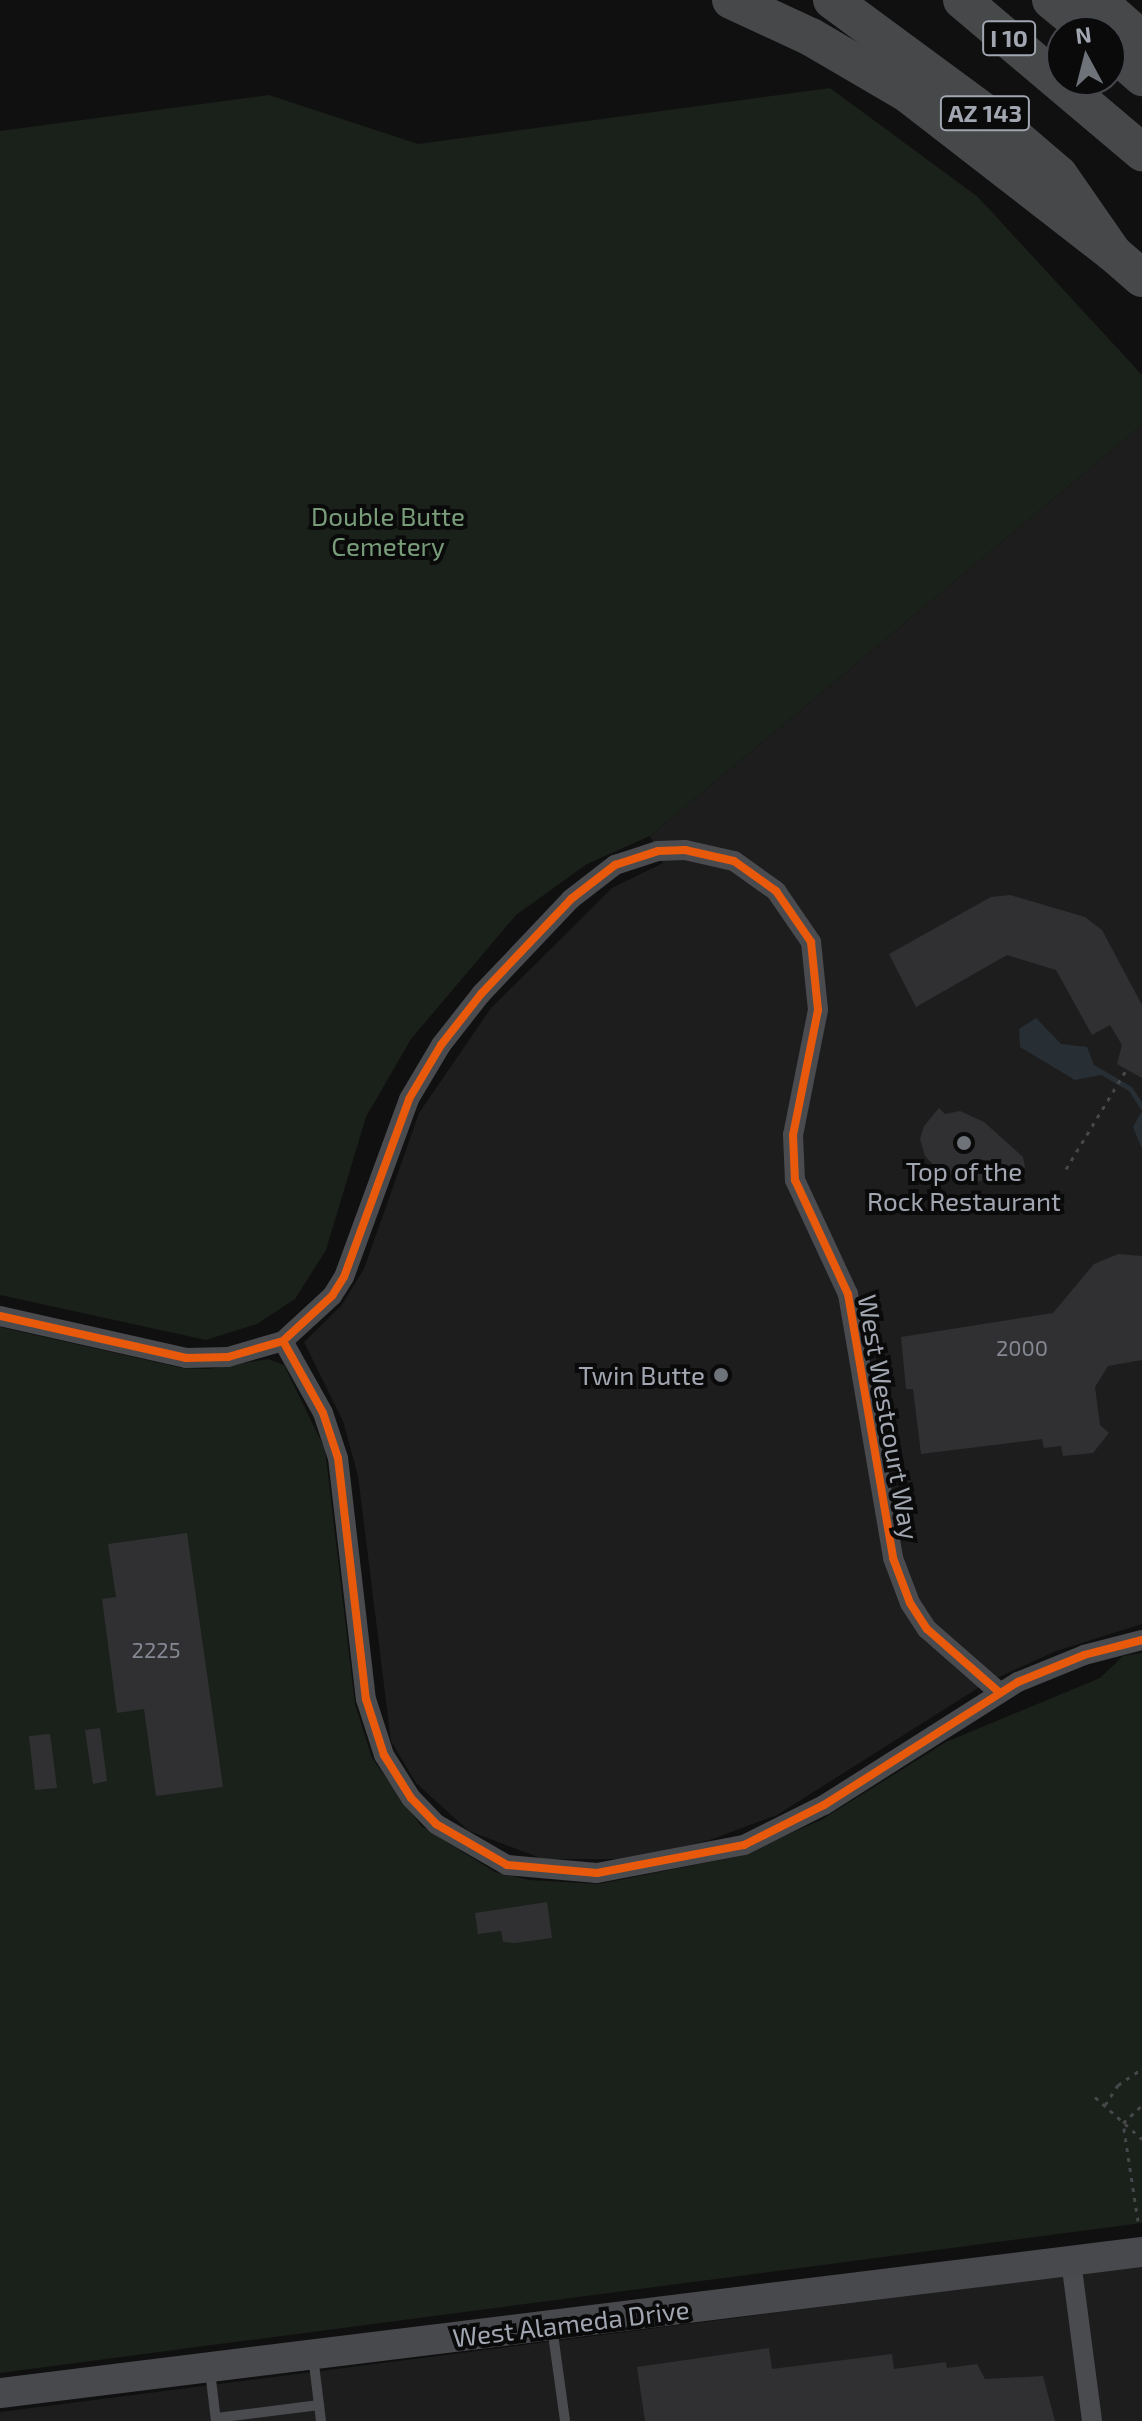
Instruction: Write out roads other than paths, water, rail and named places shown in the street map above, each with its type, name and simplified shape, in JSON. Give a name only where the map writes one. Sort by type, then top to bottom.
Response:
[{"type":"highway","points":[[731,0],[811,37],[908,94],[1113,253]]},
{"type":"highway","name":"AZ 143","points":[[832,0],[995,120],[1059,175],[1113,253],[1142,278]]},
{"type":"highway","name":"I 10","points":[[962,0],[1142,152]]},
{"type":"highway","points":[[1051,0],[1070,16]]},
{"type":"highway","points":[[1097,0],[1142,40]]},
{"type":"highway","points":[[1126,63],[1142,77]]},
{"type":"street","name":"West Westcourt Way","points":[[0,1316],[186,1358],[228,1357],[283,1341],[332,1296],[344,1277],[409,1099],[441,1045],[481,994],[571,899],[615,865],[658,851],[685,850],[734,861],[776,891],[811,942],[818,1010],[793,1135],[795,1180],[848,1294],[893,1558],[910,1603],[927,1629],[1000,1693]]},
{"type":"street","points":[[283,1341],[323,1413],[338,1458],[361,1669],[373,1725],[411,1798],[436,1824],[476,1851],[507,1865],[566,1874],[623,1870],[744,1845],[824,1805],[1000,1693],[1084,1655],[1142,1640]]},
{"type":"street","name":"West Alameda Drive","points":[[0,2393],[1142,2252]]},
{"type":"street","points":[[1071,2261],[1092,2421]]},
{"type":"lane","points":[[552,2325],[565,2421]]},
{"type":"lane","points":[[312,2355],[321,2421]]},
{"type":"lane","points":[[209,2367],[216,2420],[319,2405]]},
{"type":"place","name":"Top of the Rock Restaurant","points":[[964,1143]]},
{"type":"place","name":"Twin Butte","points":[[721,1375]]},
{"type":"park label","name":"Double Butte Cemetery","points":[[388,531]]}]
